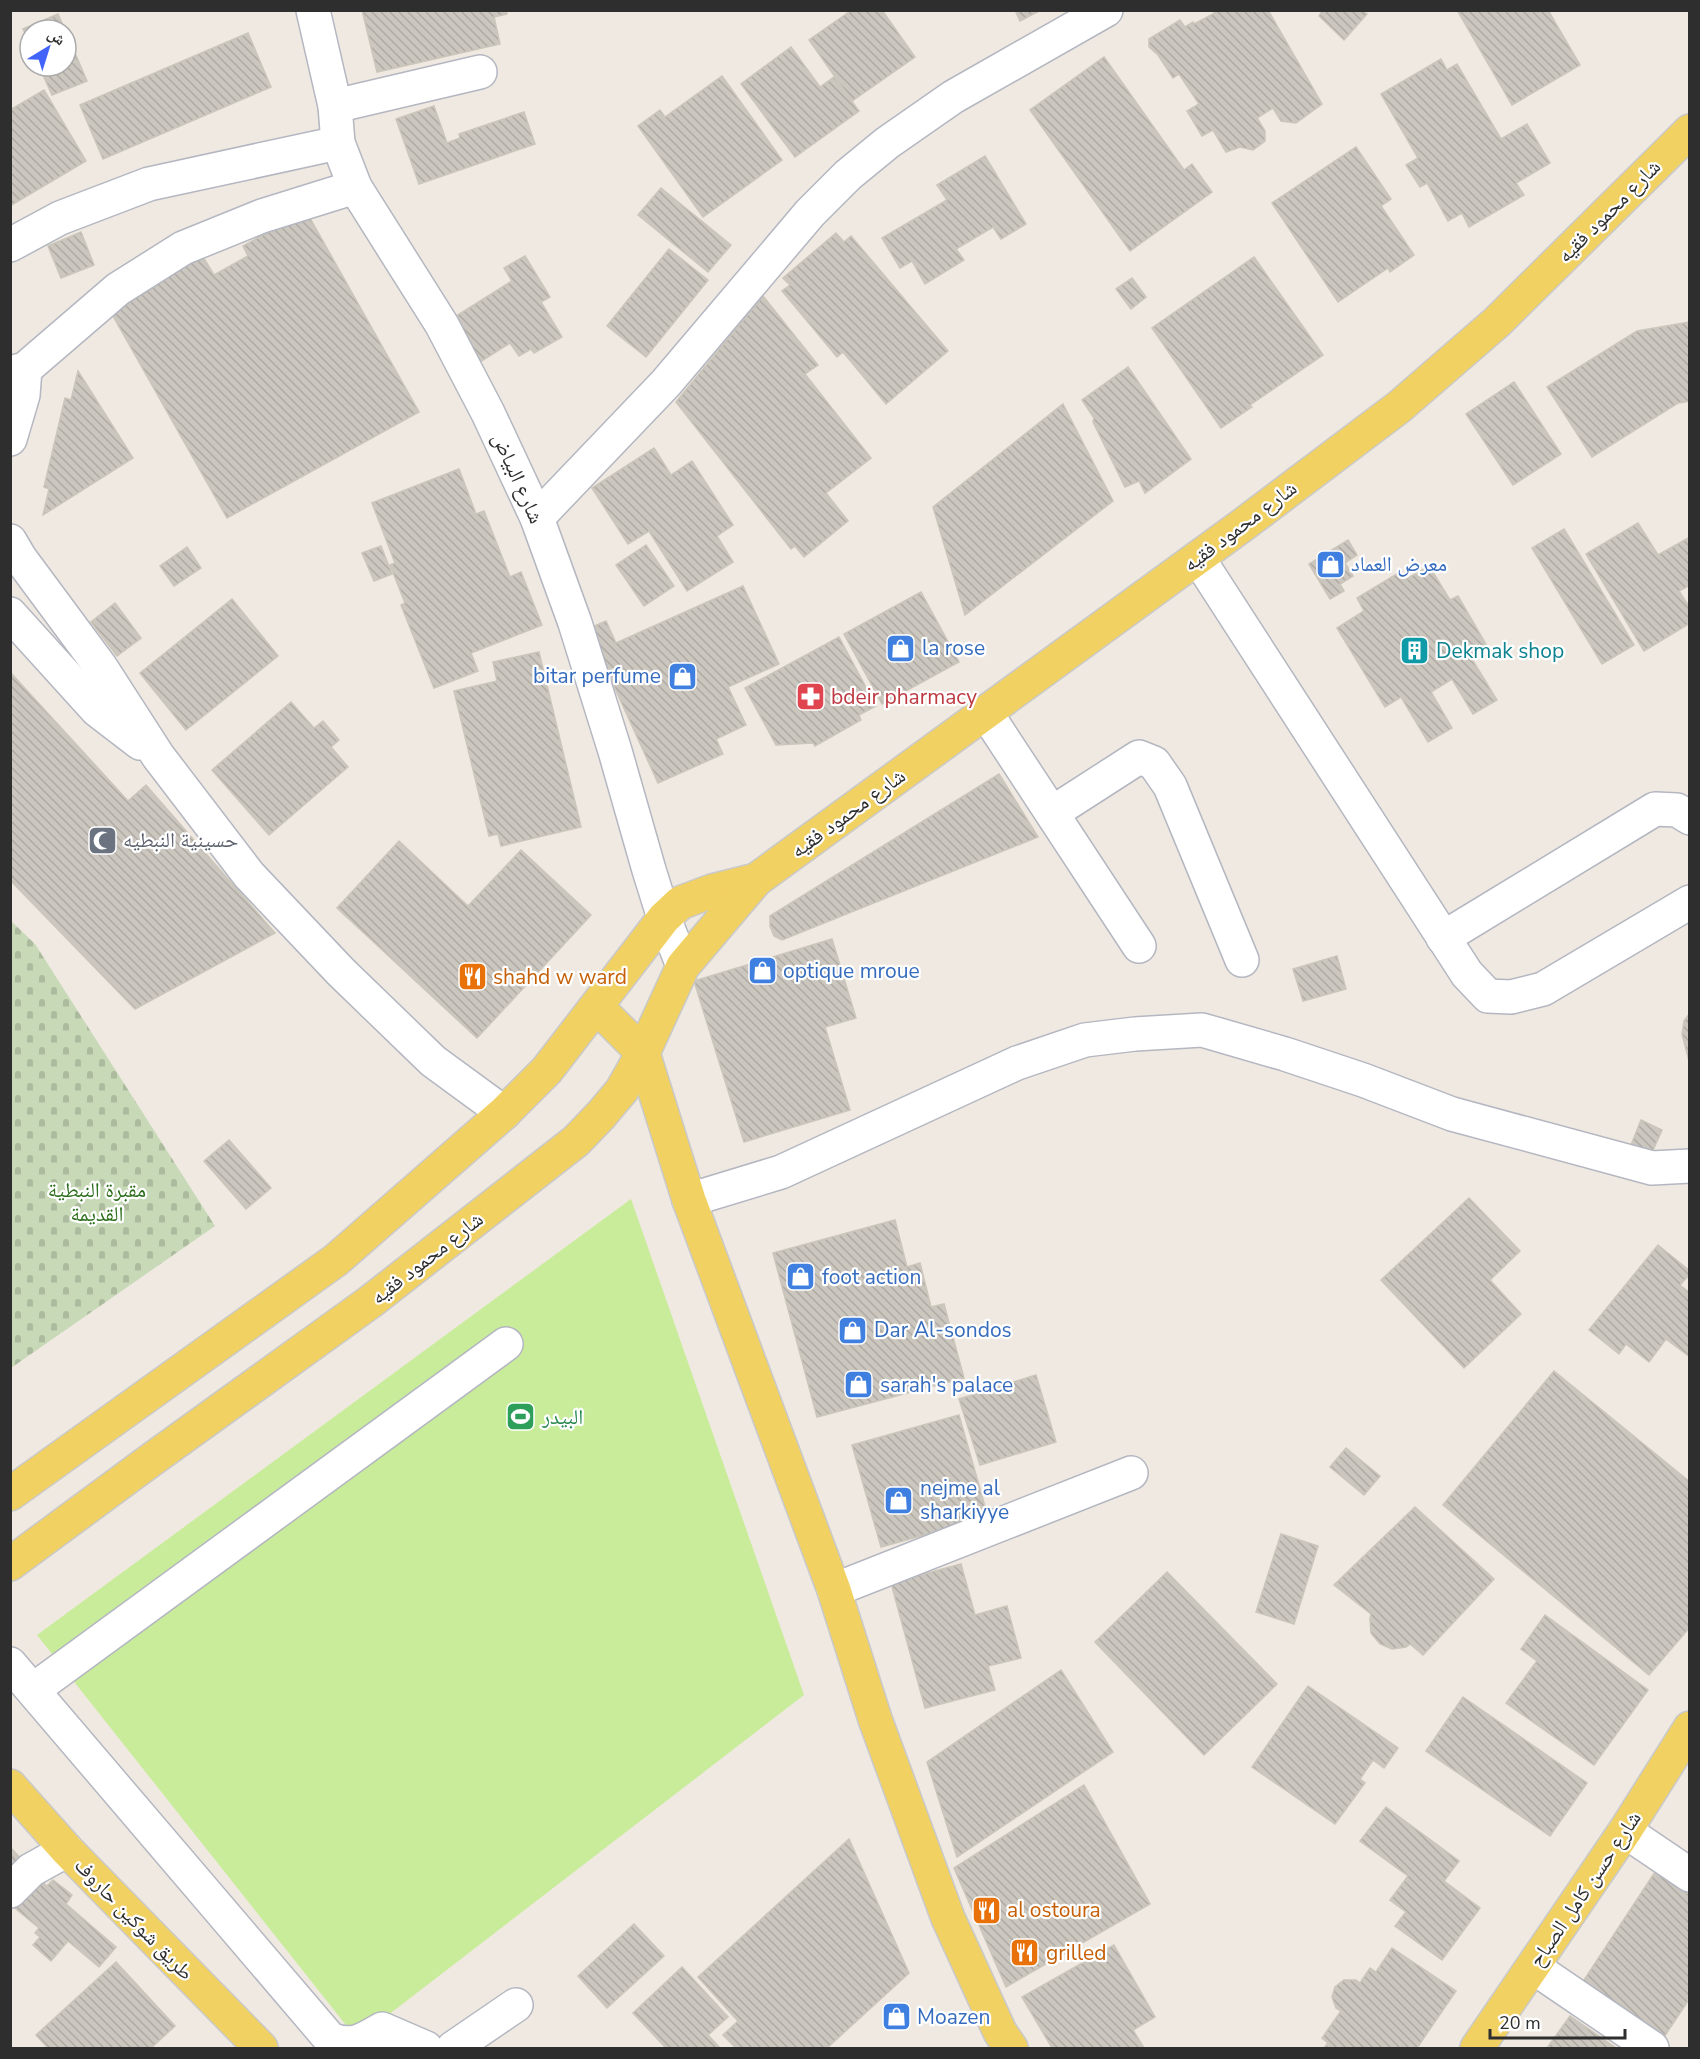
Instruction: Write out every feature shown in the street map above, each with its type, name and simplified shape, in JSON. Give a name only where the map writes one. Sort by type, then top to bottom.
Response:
[{"type":"main road","name":"شارع محمود فقيه","points":[[14,1562],[370,1302],[576,1141],[622,1090],[643,1053],[683,966],[756,880],[1198,558],[1399,407],[1497,322],[1689,131]]},
{"type":"main road","name":"شارع محمود فقيه","points":[[10,1494],[336,1260],[504,1113],[547,1070],[664,918],[680,903],[712,891],[756,880]]},
{"type":"main road","points":[[597,1007],[643,1053],[688,1200],[834,1590],[875,1719],[944,1907],[999,2043]]},
{"type":"main road","name":"شارع حسن كامل الصباح","points":[[1477,2049],[1625,1832],[1689,1728]]},
{"type":"main road","name":"طريق شوكين حاروف","points":[[10,1786],[67,1850],[261,2049]]},
{"type":"street","name":"شارع البياض","points":[[313,10],[335,106],[339,143],[354,187],[442,325],[488,413],[537,518],[575,623],[664,918],[683,966]]},
{"type":"street","points":[[537,518],[666,383],[810,213],[848,175],[886,143],[953,97],[1106,10]]},
{"type":"street","points":[[335,106],[480,72]]},
{"type":"street","points":[[10,244],[60,218],[148,184],[339,143]]},
{"type":"street","points":[[10,439],[24,395],[18,371],[118,289],[183,248],[262,216],[354,187]]},
{"type":"street","points":[[10,541],[20,558],[100,666],[158,756],[249,875],[341,972],[433,1061],[504,1113]]},
{"type":"street","points":[[1198,558],[1443,938],[1467,974],[1488,996],[1511,997],[1543,989],[1689,902]]},
{"type":"street","points":[[10,614],[97,711],[158,756]]},
{"type":"street","points":[[986,713],[1139,946]]},
{"type":"street","points":[[1052,813],[1139,757],[1154,763],[1170,786],[1242,960]]},
{"type":"street","points":[[1443,938],[1655,809],[1677,810],[1689,818]]},
{"type":"street","points":[[688,1200],[781,1172],[1017,1063],[1084,1040],[1202,1030],[1363,1080],[1452,1114],[1652,1168],[1689,1166]]},
{"type":"street","points":[[33,1690],[506,1344]]},
{"type":"street","points":[[834,1590],[1131,1473]]},
{"type":"street","points":[[10,1664],[330,2039],[340,2043],[356,2043],[382,2029],[426,2049]]},
{"type":"street","points":[[1625,1832],[1689,1875]]},
{"type":"street","points":[[10,1891],[31,1870],[67,1850]]},
{"type":"street","points":[[1533,1967],[1652,2049]]},
{"type":"street","points":[[453,2049],[516,2005]]},
{"type":"green space","name":"مقبرة النبطية القديمة","points":[[11,921],[35,944],[215,1226],[11,1368]]},
{"type":"green space","name":"البيدر","points":[[631,1199],[804,1695],[357,2039],[37,1635]]},
{"type":"building","points":[[362,10],[506,10],[507,14],[494,17],[500,44],[377,72]]},
{"type":"building","points":[[852,10],[882,10],[915,57],[852,101],[809,40]]},
{"type":"building","points":[[1015,10],[1041,10],[1020,21]]},
{"type":"building","points":[[1213,10],[1268,10],[1322,104],[1296,123],[1281,121],[1273,108],[1257,118],[1265,131],[1265,141],[1253,150],[1240,147],[1226,152],[1213,130],[1202,136],[1187,111],[1199,104],[1179,74],[1173,78],[1158,55],[1149,47],[1149,39],[1180,20],[1185,27],[1215,13]]},
{"type":"building","points":[[1323,10],[1365,10],[1367,14],[1344,40],[1319,16]]},
{"type":"building","points":[[1457,10],[1548,10],[1580,65],[1512,105]]},
{"type":"building","points":[[248,33],[271,87],[103,159],[80,105]]},
{"type":"building","points":[[791,47],[820,87],[834,77],[859,111],[795,157],[741,84]]},
{"type":"building","points":[[1104,57],[1184,170],[1192,164],[1212,192],[1130,251],[1030,110]]},
{"type":"building","points":[[1441,59],[1447,70],[1457,64],[1501,139],[1527,124],[1550,163],[1516,183],[1524,195],[1469,227],[1462,213],[1448,221],[1427,183],[1420,187],[1406,165],[1418,158],[1381,94]]},
{"type":"building","points":[[78,60],[87,81],[52,95],[44,78],[78,78]]},
{"type":"building","points":[[722,76],[782,160],[703,217],[638,126],[660,110],[665,117]]},
{"type":"building","points":[[44,90],[86,161],[10,206],[10,110]]},
{"type":"building","points":[[434,106],[447,143],[460,138],[459,134],[524,112],[535,144],[419,184],[396,119]]},
{"type":"building","points":[[1356,147],[1391,199],[1381,206],[1414,255],[1390,272],[1388,268],[1338,302],[1272,203]]},
{"type":"building","points":[[985,156],[1026,224],[1001,239],[993,227],[956,249],[964,260],[925,284],[912,261],[900,268],[882,238],[947,200],[937,185]]},
{"type":"building","points":[[661,188],[731,245],[708,272],[638,215]]},
{"type":"building","points":[[306,211],[419,412],[227,518],[108,307],[202,255],[214,275],[248,256],[243,246]]},
{"type":"building","points":[[81,232],[94,265],[61,278],[48,246]]},
{"type":"building","points":[[836,233],[844,242],[851,236],[948,351],[886,404],[843,352],[837,357],[782,291],[790,285],[783,278]]},
{"type":"building","points":[[669,249],[708,280],[646,357],[607,326]]},
{"type":"building","points":[[525,256],[550,297],[541,302],[562,337],[534,353],[531,349],[519,356],[510,343],[480,362],[453,318],[512,281],[504,268]]},
{"type":"building","points":[[1254,257],[1323,355],[1250,405],[1252,407],[1221,428],[1152,328]]},
{"type":"building","points":[[1132,278],[1146,297],[1131,309],[1116,289]]},
{"type":"building","points":[[763,296],[818,365],[805,374],[871,458],[826,493],[848,521],[804,557],[795,546],[791,549],[676,402]]},
{"type":"building","points":[[1690,322],[1690,401],[1678,403],[1592,457],[1547,387],[1637,331]]},
{"type":"building","points":[[1128,367],[1191,459],[1145,493],[1139,481],[1125,487],[1093,422],[1094,418],[1082,400]]},
{"type":"building","points":[[78,371],[133,458],[43,515],[49,489],[44,487],[65,398],[71,400]]},
{"type":"building","points":[[1514,382],[1561,454],[1513,485],[1466,414]]},
{"type":"building","points":[[1063,404],[1113,501],[965,615],[933,507]]},
{"type":"building","points":[[654,448],[671,475],[692,461],[733,525],[717,536],[733,562],[687,591],[649,531],[628,544],[592,488]]},
{"type":"building","points":[[459,469],[476,514],[484,511],[510,577],[521,572],[542,625],[471,653],[478,671],[434,688],[401,605],[405,603],[390,565],[395,563],[372,503]]},
{"type":"building","points":[[1638,523],[1658,555],[1690,537],[1690,585],[1679,591],[1690,608],[1690,623],[1644,651],[1586,554]]},
{"type":"building","points":[[1564,529],[1634,645],[1602,664],[1532,548]]},
{"type":"building","points":[[1348,540],[1357,555],[1345,563],[1353,576],[1340,584],[1344,591],[1330,599],[1309,564]]},
{"type":"building","points":[[646,545],[674,586],[644,606],[616,565]]},
{"type":"building","points":[[381,546],[392,574],[374,581],[362,553]]},
{"type":"building","points":[[187,547],[201,568],[174,586],[160,566]]},
{"type":"building","name":"Dekmak shop","points":[[1429,566],[1450,600],[1458,596],[1487,646],[1470,656],[1497,700],[1473,714],[1452,679],[1431,692],[1452,728],[1428,742],[1401,697],[1385,707],[1337,628],[1364,611],[1357,598],[1400,572],[1405,580]]},
{"type":"building","name":"bitar perfume","points":[[743,586],[779,664],[728,687],[746,725],[716,739],[723,754],[658,783],[588,629],[606,621],[616,643]]},
{"type":"building","name":"la rose","points":[[921,592],[959,662],[882,704],[844,634]]},
{"type":"building","points":[[232,599],[278,656],[186,730],[140,673]]},
{"type":"building","points":[[115,603],[141,638],[117,656],[91,622]]},
{"type":"building","name":"bdeir pharmacy","points":[[839,637],[876,706],[859,715],[861,720],[815,746],[813,743],[776,745],[745,688]]},
{"type":"building","points":[[539,652],[581,827],[501,846],[498,834],[489,836],[454,691],[497,681],[493,662]]},
{"type":"building","name":"حسينية النبطيه","points":[[10,672],[128,801],[146,785],[275,933],[135,1009],[10,880]]},
{"type":"building","points":[[291,702],[314,728],[323,721],[339,740],[331,747],[348,767],[269,835],[212,770]]},
{"type":"building","points":[[999,774],[1038,837],[782,940],[774,936],[770,926],[770,916]]},
{"type":"building","name":"shahd w ward","points":[[399,841],[468,906],[521,850],[591,915],[477,1038],[337,908]]},
{"type":"building","points":[[832,939],[856,1018],[825,1027],[850,1110],[744,1142],[694,981]]},
{"type":"building","points":[[1337,956],[1346,989],[1303,1001],[1293,969]]},
{"type":"building","points":[[1690,1013],[1690,1065],[1682,1034],[1684,1021]]},
{"type":"building","points":[[1641,1120],[1662,1130],[1649,1159],[1629,1150]]},
{"type":"building","points":[[229,1140],[271,1188],[246,1209],[204,1161]]},
{"type":"building","points":[[1469,1198],[1520,1251],[1490,1280],[1521,1314],[1464,1368],[1381,1280]]},
{"type":"building","points":[[895,1220],[907,1267],[920,1263],[931,1307],[944,1304],[964,1378],[817,1417],[773,1253]]},
{"type":"building","points":[[1658,1245],[1690,1271],[1680,1285],[1690,1293],[1690,1357],[1666,1339],[1649,1362],[1626,1344],[1619,1354],[1589,1330]]},
{"type":"building","points":[[1554,1371],[1690,1482],[1690,1627],[1649,1675],[1443,1505]]},
{"type":"building","points":[[1036,1375],[1056,1442],[980,1465],[959,1399]]},
{"type":"building","points":[[959,1415],[988,1517],[881,1547],[852,1445]]},
{"type":"building","points":[[1346,1448],[1380,1476],[1364,1495],[1330,1467]]},
{"type":"building","points":[[1415,1507],[1494,1579],[1423,1655],[1410,1644],[1406,1647],[1392,1649],[1380,1644],[1371,1633],[1371,1614],[1334,1585]]},
{"type":"building","points":[[1281,1534],[1318,1546],[1294,1624],[1256,1612]]},
{"type":"building","points":[[961,1564],[975,1615],[1007,1606],[1021,1658],[988,1666],[995,1690],[925,1708],[891,1583]]},
{"type":"building","points":[[1167,1572],[1277,1684],[1204,1755],[1095,1642]]},
{"type":"building","points":[[1545,1615],[1648,1690],[1594,1765],[1506,1703],[1537,1661],[1521,1649]]},
{"type":"building","points":[[1061,1670],[1113,1752],[957,1857],[927,1762]]},
{"type":"building","points":[[1308,1686],[1398,1748],[1384,1768],[1373,1760],[1360,1779],[1365,1783],[1335,1824],[1252,1767]]},
{"type":"building","points":[[1463,1697],[1587,1783],[1550,1836],[1426,1751]]},
{"type":"building","points":[[1084,1785],[1150,1904],[1006,1987],[954,1868]]},
{"type":"building","points":[[1386,1807],[1459,1861],[1444,1881],[1480,1908],[1442,1960],[1395,1926],[1406,1912],[1390,1900],[1408,1876],[1360,1841]]},
{"type":"building","points":[[849,1839],[909,1973],[827,2048],[736,2048],[723,2035],[738,2021],[698,1977]]},
{"type":"building","points":[[10,1847],[23,1861],[10,1872]]},
{"type":"building","points":[[30,1872],[47,1886],[53,1880],[72,1895],[66,1904],[116,1947],[99,1967],[68,1941],[51,1961],[33,1945],[40,1937],[35,1933],[39,1928],[10,1904]]},
{"type":"building","points":[[1655,1872],[1690,1895],[1690,1998],[1662,2040],[1580,1986]]},
{"type":"building","points":[[634,1924],[664,1956],[607,2008],[578,1976]]},
{"type":"building","points":[[1114,1945],[1155,2017],[1133,2030],[1144,2048],[1052,2048],[1022,1997]]},
{"type":"building","points":[[1392,1948],[1456,1991],[1417,2048],[1324,2048],[1328,2043],[1322,2038],[1341,2011],[1336,2008],[1332,1997],[1335,1987],[1344,1980],[1356,1980],[1360,1983],[1370,1968],[1376,1972]]},
{"type":"building","points":[[116,1962],[175,2026],[151,2048],[48,2048],[36,2035]]},
{"type":"building","points":[[682,1967],[728,2017],[708,2035],[720,2048],[666,2048],[633,2013]]},
{"type":"building","points":[[1570,2016],[1616,2048],[1547,2048]]},
{"type":"place","name":"معرض العماد","points":[[1330,564]]},
{"type":"place","name":"la rose","points":[[901,648]]},
{"type":"place","name":"Dekmak shop","points":[[1415,651]]},
{"type":"place","name":"bitar perfume","points":[[682,676]]},
{"type":"place","name":"bdeir pharmacy","points":[[810,697]]},
{"type":"place","name":"حسينية النبطيه","points":[[102,840]]},
{"type":"place","name":"optique mroue","points":[[762,971]]},
{"type":"place","name":"shahd w ward","points":[[472,977]]},
{"type":"place","name":"foot action","points":[[801,1277]]},
{"type":"place","name":"Dar Al-sondos","points":[[853,1330]]},
{"type":"place","name":"sarah's palace","points":[[859,1385]]},
{"type":"place","name":"البيدر","points":[[521,1417]]},
{"type":"place","name":"nejme al sharkiyye","points":[[899,1500]]},
{"type":"place","name":"al ostoura","points":[[986,1910]]},
{"type":"place","name":"grilled","points":[[1025,1953]]},
{"type":"place","name":"Moazen","points":[[896,2017]]}]
